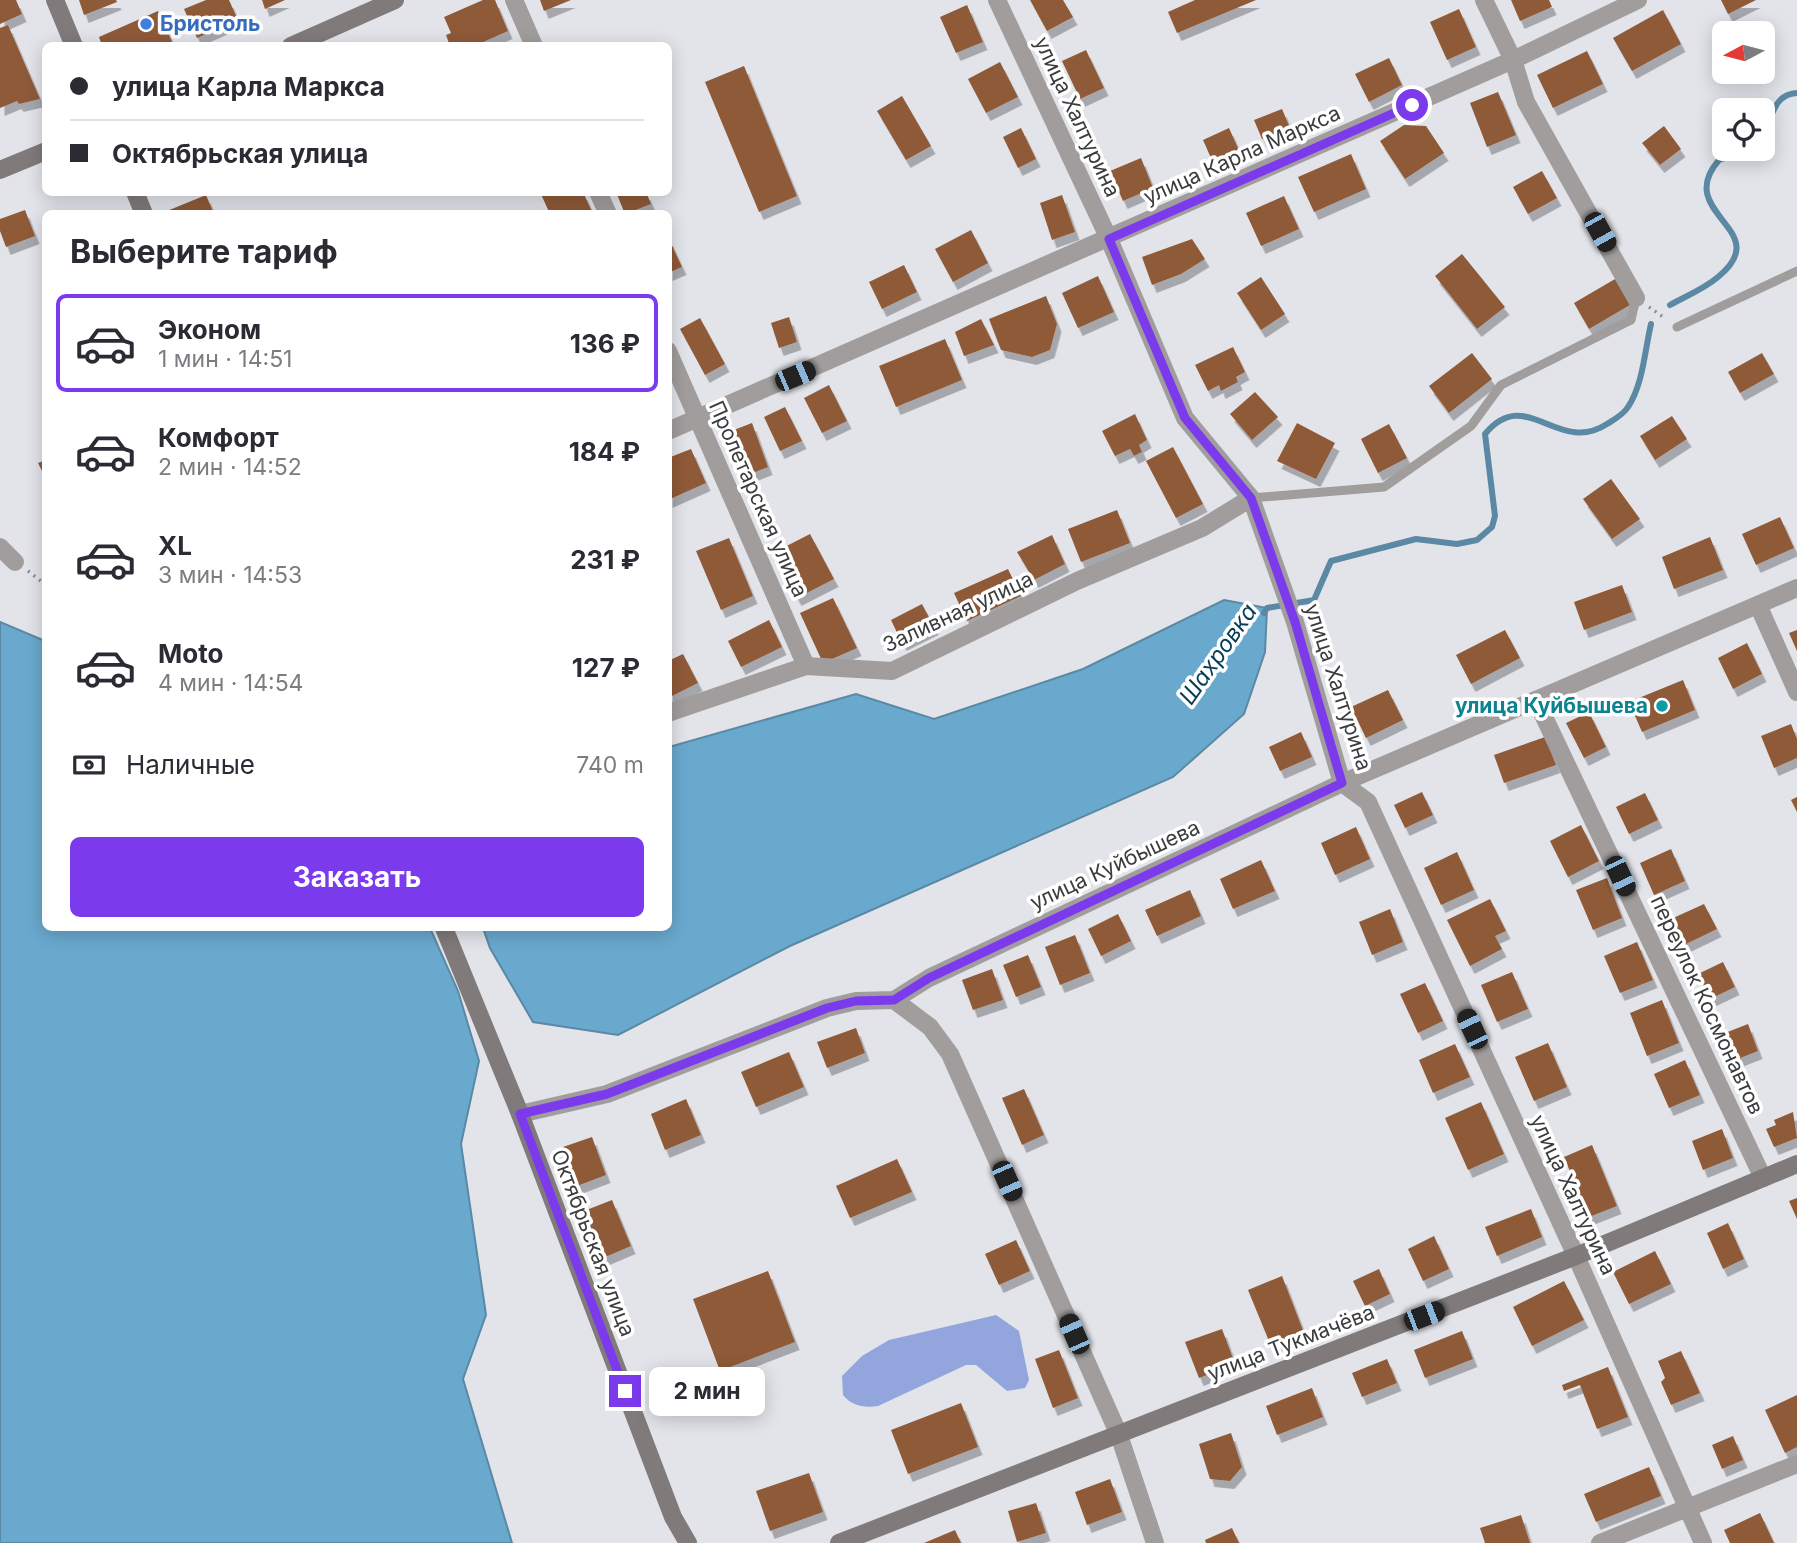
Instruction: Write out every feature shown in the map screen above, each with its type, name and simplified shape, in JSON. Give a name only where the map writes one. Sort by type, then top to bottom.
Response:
[{"type":"street","points":[[55,0],[72,42]]},
{"type":"street","points":[[300,42],[395,0]]},
{"type":"street","points":[[514,0],[532,42]]},
{"type":"street","name":"улица Халтурина","points":[[997,0],[1109,239],[1185,418],[1251,498],[1295,622],[1342,783],[1368,802],[1576,1256],[1703,1543]]},
{"type":"street","points":[[1484,0],[1513,60],[1526,102],[1636,298]]},
{"type":"street","name":"улица Карла Маркса","points":[[672,429],[1513,60],[1638,0]]},
{"type":"street","points":[[0,170],[42,153]]},
{"type":"street","name":"Пролетарская улица","points":[[672,360],[806,666]]},
{"type":"street","name":"Заливная улица","points":[[672,712],[806,666],[892,671],[1077,582],[1202,528],[1251,498]]},
{"type":"street","points":[[0,547],[15,562]]},
{"type":"street","name":"улица Куйбышева","points":[[894,1000],[929,978],[1342,783],[1797,588]]},
{"type":"street","points":[[1758,605],[1797,692]]},
{"type":"street","name":"переулок Космонавтов","points":[[1536,699],[1763,1178]]},
{"type":"street","name":"Октябрьская улица","points":[[445,931],[520,1114],[673,1517],[688,1543]]},
{"type":"street","points":[[520,1114],[607,1094],[827,1008],[856,1001],[894,1000],[930,1027],[950,1054],[1119,1435],[1155,1543]]},
{"type":"street","name":"улица Тукмачёва","points":[[839,1543],[1576,1256],[1797,1164]]},
{"type":"street","points":[[1600,1543],[1797,1464]]},
{"type":"lane","points":[[1677,327],[1797,271]]},
{"type":"lane","points":[[1251,498],[1384,487],[1471,426],[1502,385],[1631,320],[1636,298]]},
{"type":"path","points":[[1636,298],[1677,327]]},
{"type":"shaded area","points":[[996,1315],[1019,1331],[1029,1380],[1025,1388],[1007,1391],[976,1365],[966,1365],[878,1406],[859,1405],[850,1402],[843,1395],[842,1376],[862,1356],[889,1340]]},
{"type":"water","points":[[1224,600],[1267,608],[1265,652],[1244,714],[1173,777],[790,946],[618,1035],[533,1022],[490,948],[484,931],[672,931],[672,746],[856,694],[934,719],[1083,669]]},
{"type":"water","points":[[0,622],[42,640],[42,931],[431,931],[458,991],[479,1061],[461,1144],[486,1315],[463,1379],[512,1543],[0,1543]]},
{"type":"building","points":[[0,0],[16,0],[22,14],[0,24]]},
{"type":"building","points":[[79,0],[116,0],[117,2],[84,15]]},
{"type":"building","points":[[206,0],[229,0],[238,20],[197,38],[184,9]]},
{"type":"building","points":[[262,0],[285,0],[265,9]]},
{"type":"building","points":[[483,0],[495,0],[508,31],[483,42],[449,42],[446,35],[451,33],[444,17]]},
{"type":"building","points":[[540,0],[571,0],[544,11]]},
{"type":"building","points":[[1030,0],[1063,0],[1073,17],[1047,31]]},
{"type":"building","points":[[1195,0],[1256,0],[1177,33],[1168,12]]},
{"type":"building","points":[[1511,0],[1549,0],[1552,7],[1520,21]]},
{"type":"building","points":[[1721,0],[1756,0],[1728,14]]},
{"type":"building","points":[[967,5],[983,42],[956,53],[940,17]]},
{"type":"building","points":[[1459,9],[1476,47],[1447,60],[1430,22]]},
{"type":"building","points":[[1663,10],[1681,44],[1632,71],[1613,38]]},
{"type":"building","name":"Бристоль","points":[[158,11],[172,42],[101,42],[99,37]]},
{"type":"building","points":[[8,25],[40,99],[19,104],[17,101],[0,108],[0,28]]},
{"type":"building","points":[[1086,50],[1104,88],[1080,99],[1062,61]]},
{"type":"building","points":[[1587,51],[1603,84],[1553,108],[1537,75]]},
{"type":"building","points":[[1389,58],[1402,85],[1369,102],[1355,74]]},
{"type":"building","points":[[1000,62],[1018,97],[986,113],[968,79]]},
{"type":"building","points":[[744,66],[797,196],[759,212],[705,82]]},
{"type":"building","points":[[1498,92],[1516,135],[1487,147],[1470,103]]},
{"type":"building","points":[[902,96],[931,146],[906,160],[877,111]]},
{"type":"building","points":[[1282,109],[1290,128],[1262,139],[1254,120]]},
{"type":"building","points":[[1404,125],[1426,126],[1444,153],[1405,179],[1380,141]]},
{"type":"building","points":[[1664,126],[1681,149],[1660,165],[1642,143]]},
{"type":"building","points":[[1021,128],[1036,159],[1018,168],[1003,137]]},
{"type":"building","points":[[1229,128],[1241,155],[1215,167],[1203,140]]},
{"type":"building","points":[[1351,154],[1366,189],[1314,212],[1298,177]]},
{"type":"building","points":[[1141,158],[1153,188],[1123,201],[1110,171]]},
{"type":"building","points":[[1542,171],[1557,198],[1528,214],[1513,187]]},
{"type":"building","points":[[1062,195],[1075,232],[1052,240],[1040,203]]},
{"type":"building","points":[[206,196],[212,210],[169,210]]},
{"type":"building","points":[[542,196],[585,196],[591,210],[548,210]]},
{"type":"building","points":[[618,196],[648,196],[651,204],[635,210],[623,210]]},
{"type":"building","points":[[1284,196],[1299,229],[1261,246],[1246,213]]},
{"type":"building","points":[[25,210],[35,236],[6,247],[0,231],[0,219]]},
{"type":"building","points":[[971,230],[988,263],[953,282],[935,249]]},
{"type":"building","points":[[1192,239],[1205,259],[1181,274],[1152,285],[1142,257]]},
{"type":"building","points":[[672,246],[682,267],[672,271]]},
{"type":"building","points":[[1462,254],[1505,307],[1477,329],[1435,276]]},
{"type":"building","points":[[904,265],[917,292],[882,309],[869,282]]},
{"type":"building","points":[[1098,276],[1114,312],[1078,328],[1062,293]]},
{"type":"building","points":[[1261,277],[1285,314],[1261,330],[1237,293]]},
{"type":"building","points":[[1615,279],[1630,305],[1589,329],[1574,303]]},
{"type":"building","points":[[1046,296],[1057,324],[1050,350],[1032,357],[1001,350],[989,319]]},
{"type":"building","points":[[789,317],[797,342],[779,348],[771,323]]},
{"type":"building","points":[[700,318],[725,364],[705,375],[680,329]]},
{"type":"building","points":[[981,319],[994,345],[964,356],[955,332]]},
{"type":"building","points":[[945,339],[962,380],[896,407],[879,366]]},
{"type":"building","points":[[1233,347],[1245,372],[1236,377],[1238,382],[1221,391],[1219,385],[1208,391],[1195,365]]},
{"type":"building","points":[[1472,353],[1492,379],[1449,413],[1429,386]]},
{"type":"building","points":[[1762,353],[1774,374],[1740,393],[1728,372]]},
{"type":"building","points":[[829,385],[847,421],[822,433],[804,398]]},
{"type":"building","points":[[1255,392],[1278,417],[1252,440],[1230,414]]},
{"type":"building","points":[[785,407],[802,441],[780,451],[764,417]]},
{"type":"building","points":[[1135,414],[1147,440],[1139,445],[1142,452],[1134,456],[1130,449],[1115,456],[1102,431]]},
{"type":"building","points":[[1672,416],[1687,439],[1655,460],[1640,436]]},
{"type":"building","points":[[752,423],[768,467],[743,477],[726,433]]},
{"type":"building","points":[[1297,423],[1335,443],[1316,479],[1277,461]]},
{"type":"building","points":[[1389,424],[1407,458],[1378,473],[1361,439]]},
{"type":"building","points":[[1173,447],[1203,504],[1176,518],[1146,461]]},
{"type":"building","points":[[691,449],[706,483],[672,498],[672,456]]},
{"type":"building","points":[[1611,479],[1640,519],[1612,539],[1583,499]]},
{"type":"building","points":[[1117,510],[1130,543],[1081,562],[1068,529]]},
{"type":"building","points":[[1780,517],[1794,548],[1756,565],[1742,534]]},
{"type":"building","points":[[810,534],[834,579],[797,598],[773,553]]},
{"type":"building","points":[[1052,535],[1065,564],[1034,580],[1017,552]]},
{"type":"building","points":[[1710,537],[1723,570],[1674,589],[1662,557]]},
{"type":"building","points":[[729,538],[753,596],[721,610],[696,551]]},
{"type":"building","points":[[1008,569],[1021,596],[967,621],[954,593]]},
{"type":"building","points":[[1622,585],[1632,612],[1584,630],[1574,602]]},
{"type":"building","points":[[833,598],[857,648],[823,663],[800,613]]},
{"type":"building","points":[[922,604],[934,627],[902,643],[891,620]]},
{"type":"building","points":[[769,620],[782,647],[741,667],[728,641]]},
{"type":"building","points":[[1505,630],[1520,658],[1471,684],[1456,655]]},
{"type":"building","points":[[1797,630],[1797,651],[1789,633]]},
{"type":"building","points":[[1747,643],[1762,674],[1733,689],[1718,658]]},
{"type":"building","points":[[683,654],[698,683],[672,696],[672,659]]},
{"type":"building","name":"улица Куйбышева","points":[[1683,680],[1695,710],[1642,732],[1629,702]]},
{"type":"building","points":[[1388,690],[1403,720],[1366,738],[1351,707]]},
{"type":"building","points":[[1589,712],[1606,747],[1584,758],[1566,723]]},
{"type":"building","points":[[1791,724],[1797,739],[1797,758],[1774,768],[1761,736]]},
{"type":"building","points":[[1301,732],[1312,757],[1280,771],[1269,747]]},
{"type":"building","points":[[1545,737],[1556,765],[1504,783],[1494,755]]},
{"type":"building","points":[[1422,792],[1433,815],[1405,828],[1394,805]]},
{"type":"building","points":[[1645,793],[1658,820],[1629,834],[1616,807]]},
{"type":"building","points":[[1797,797],[1797,812],[1791,800]]},
{"type":"building","points":[[1581,825],[1599,861],[1568,877],[1550,841]]},
{"type":"building","points":[[1356,827],[1370,859],[1335,875],[1321,843]]},
{"type":"building","points":[[1671,849],[1685,881],[1654,895],[1640,863]]},
{"type":"building","points":[[1457,852],[1474,890],[1441,905],[1424,868]]},
{"type":"building","points":[[1261,860],[1275,891],[1233,909],[1220,879]]},
{"type":"building","points":[[1607,878],[1622,918],[1593,930],[1576,890]]},
{"type":"building","points":[[1190,890],[1201,916],[1157,936],[1145,910]]},
{"type":"building","points":[[1490,899],[1506,931],[1495,936],[1502,949],[1470,966],[1447,920]]},
{"type":"building","points":[[1704,904],[1717,929],[1684,945],[1671,919]]},
{"type":"building","points":[[1390,909],[1403,942],[1372,955],[1359,922]]},
{"type":"building","points":[[1118,914],[1131,941],[1101,956],[1088,929]]},
{"type":"building","points":[[1075,935],[1090,973],[1060,985],[1045,947]]},
{"type":"building","points":[[1637,942],[1653,980],[1620,993],[1604,956]]},
{"type":"building","points":[[1028,955],[1041,987],[1016,997],[1003,965]]},
{"type":"building","points":[[1723,962],[1735,987],[1710,999],[1698,974]]},
{"type":"building","points":[[992,969],[1003,1000],[973,1010],[962,980]]},
{"type":"building","points":[[1512,972],[1528,1009],[1497,1022],[1481,985]]},
{"type":"building","points":[[1425,983],[1443,1021],[1418,1033],[1400,994]]},
{"type":"building","points":[[1662,1000],[1679,1043],[1647,1056],[1630,1013]]},
{"type":"building","points":[[1748,1024],[1758,1051],[1730,1062],[1720,1035]]},
{"type":"building","points":[[856,1028],[865,1053],[827,1068],[817,1042]]},
{"type":"building","points":[[1548,1043],[1567,1087],[1534,1101],[1515,1057]]},
{"type":"building","points":[[1455,1044],[1470,1077],[1433,1093],[1419,1060]]},
{"type":"building","points":[[789,1052],[804,1087],[756,1107],[741,1072]]},
{"type":"building","points":[[1685,1060],[1700,1095],[1669,1108],[1654,1074]]},
{"type":"building","points":[[1024,1089],[1044,1135],[1022,1145],[1002,1098]]},
{"type":"building","points":[[686,1099],[701,1135],[665,1150],[651,1114]]},
{"type":"building","points":[[1481,1102],[1504,1154],[1468,1170],[1445,1118]]},
{"type":"building","points":[[1793,1112],[1797,1138],[1774,1147],[1766,1129],[1776,1125],[1774,1120]]},
{"type":"building","points":[[1722,1129],[1733,1158],[1703,1170],[1692,1141]]},
{"type":"building","points":[[592,1137],[606,1175],[577,1186],[563,1147]]},
{"type":"building","points":[[1592,1145],[1617,1206],[1589,1217],[1564,1157]]},
{"type":"building","points":[[897,1159],[912,1192],[850,1218],[836,1186]]},
{"type":"building","points":[[1797,1198],[1797,1219],[1789,1201]]},
{"type":"building","points":[[612,1200],[631,1246],[603,1258],[584,1211]]},
{"type":"building","points":[[1531,1209],[1542,1237],[1497,1256],[1485,1227]]},
{"type":"building","points":[[1728,1223],[1744,1259],[1723,1269],[1707,1233]]},
{"type":"building","points":[[1434,1236],[1449,1269],[1423,1281],[1408,1249]]},
{"type":"building","points":[[1016,1240],[1030,1271],[999,1285],[985,1254]]},
{"type":"building","points":[[1655,1251],[1671,1284],[1629,1304],[1613,1272]]},
{"type":"building","points":[[1379,1269],[1390,1294],[1365,1306],[1353,1281]]},
{"type":"building","points":[[768,1271],[795,1342],[720,1371],[693,1299]]},
{"type":"building","points":[[1282,1276],[1304,1333],[1271,1346],[1248,1290]]},
{"type":"building","points":[[1564,1281],[1584,1320],[1532,1346],[1513,1307]]},
{"type":"building","points":[[1222,1329],[1235,1364],[1199,1378],[1185,1342]]},
{"type":"building","points":[[1462,1331],[1473,1359],[1425,1378],[1414,1350]]},
{"type":"building","points":[[1059,1350],[1078,1398],[1053,1408],[1035,1359]]},
{"type":"building","points":[[1681,1351],[1700,1393],[1671,1405],[1661,1382],[1665,1378],[1658,1361]]},
{"type":"building","points":[[1387,1359],[1397,1383],[1362,1397],[1352,1373]]},
{"type":"building","points":[[1608,1367],[1628,1417],[1597,1429],[1580,1385],[1564,1391],[1562,1385]]},
{"type":"building","points":[[1312,1388],[1323,1417],[1277,1435],[1266,1406]]},
{"type":"building","points":[[1797,1395],[1797,1447],[1785,1453],[1765,1410]]},
{"type":"building","points":[[961,1403],[978,1447],[908,1474],[891,1430]]},
{"type":"building","points":[[1231,1433],[1242,1467],[1230,1481],[1210,1479],[1199,1444]]},
{"type":"building","points":[[1733,1436],[1743,1460],[1722,1469],[1712,1445]]},
{"type":"building","points":[[1649,1467],[1661,1496],[1596,1522],[1584,1494]]},
{"type":"building","points":[[809,1473],[823,1512],[770,1531],[756,1491]]},
{"type":"building","points":[[1110,1479],[1122,1512],[1087,1525],[1075,1492]]},
{"type":"building","points":[[1036,1503],[1046,1533],[1017,1542],[1008,1511]]},
{"type":"building","points":[[1760,1513],[1774,1543],[1730,1543],[1724,1530]]},
{"type":"building","points":[[1521,1515],[1530,1543],[1485,1543],[1480,1528]]},
{"type":"building","points":[[1232,1528],[1239,1543],[1206,1543],[1205,1540]]},
{"type":"building","points":[[955,1530],[961,1543],[924,1543]]},
{"type":"waterway","name":"Шахровка","points":[[1775,108],[1789,94],[1797,93]]},
{"type":"waterway","name":"Шахровка","points":[[1670,305],[1713,281],[1733,260],[1736,246],[1732,233],[1707,194],[1708,179],[1718,161]]},
{"type":"waterway","name":"Шахровка","points":[[1264,613],[1267,608],[1314,600],[1331,561],[1416,539],[1457,544],[1477,540],[1492,527],[1495,516],[1485,434],[1500,421],[1514,416],[1529,417],[1573,432],[1589,432],[1616,419],[1628,407],[1637,388],[1651,324]]},
{"type":"place","name":"Бристоль","points":[[146,24]]},
{"type":"place","name":"улица Куйбышева","points":[[1662,706]]},
{"type":"route","points":[[625,1391],[520,1114],[607,1094],[827,1008],[856,1001],[894,1000],[929,978],[1342,783],[1295,622],[1251,498],[1185,418],[1109,239],[1412,105]]}]
